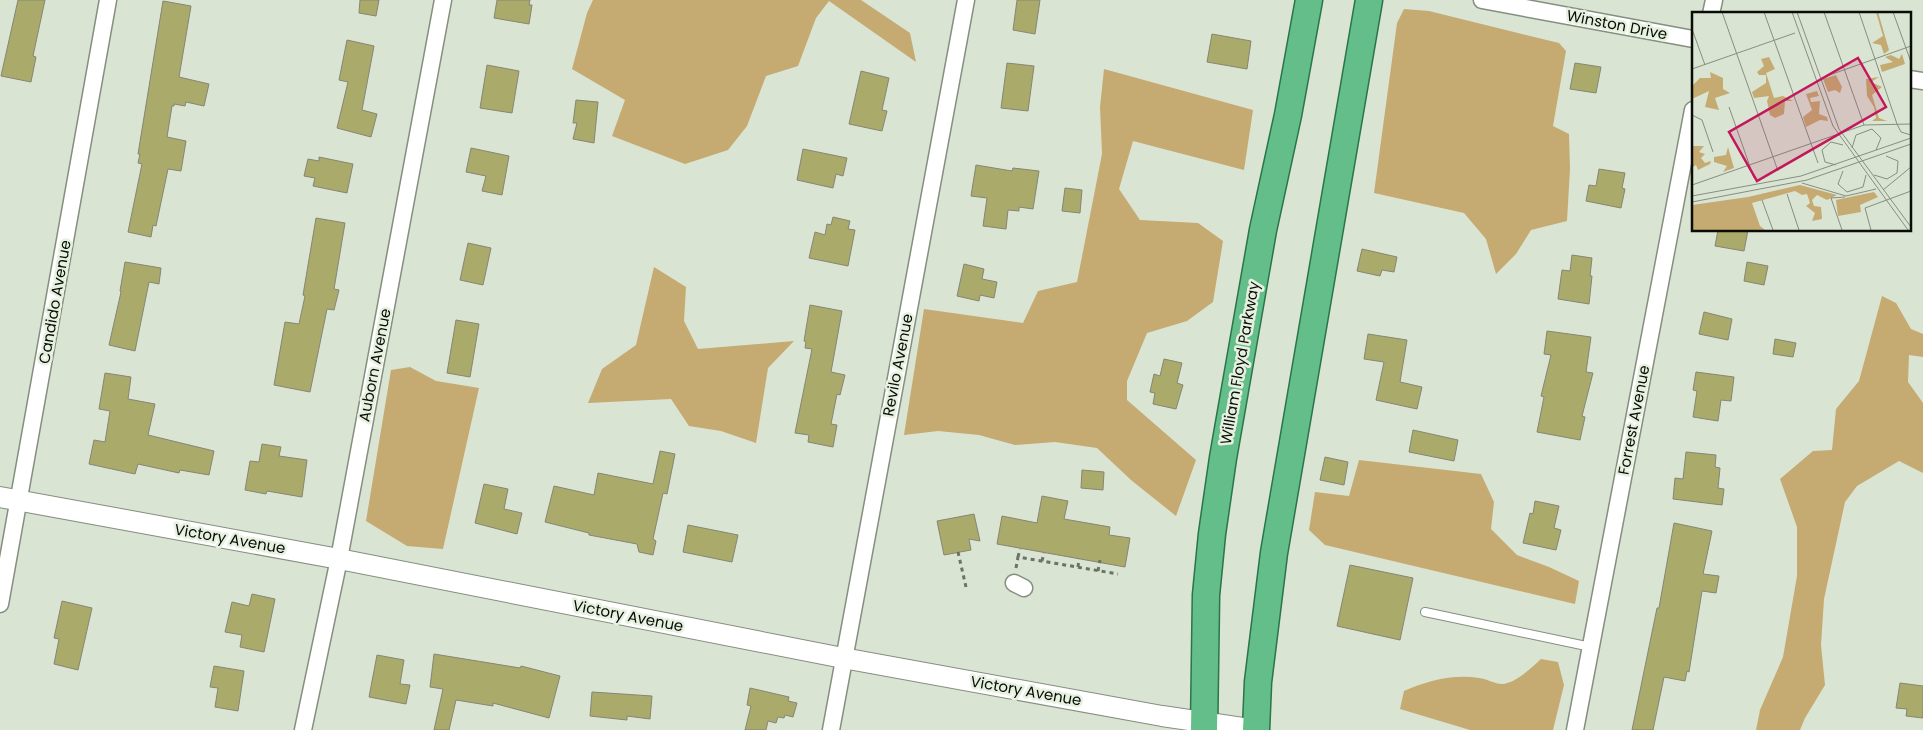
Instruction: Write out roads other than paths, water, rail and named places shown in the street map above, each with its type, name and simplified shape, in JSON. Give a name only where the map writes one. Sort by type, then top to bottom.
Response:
[{"type":"highway","name":"William Floyd Parkway","points":[[1203,726],[1206,595],[1212,534],[1223,458],[1263,230],[1288,114],[1309,0]]},
{"type":"highway","points":[[1256,730],[1259,672],[1274,552],[1368,0]]},
{"type":"street","name":"Candido Avenue","points":[[0,604],[108,0]]},
{"type":"street","name":"Auborn Avenue","points":[[303,730],[339,560],[443,0]]},
{"type":"street","name":"Revilo Avenue","points":[[831,730],[966,0]]},
{"type":"street","name":"Winston Drive","points":[[1482,0],[1692,40]]},
{"type":"street","points":[[1910,79],[1923,81]]},
{"type":"street","name":"Forrest Avenue","points":[[1575,730],[1692,115]]},
{"type":"street","name":"Victory Avenue","points":[[0,497],[339,560],[843,658],[1162,716],[1203,726],[1256,730]]},
{"type":"lane","points":[[1425,612],[1591,647]]}]
